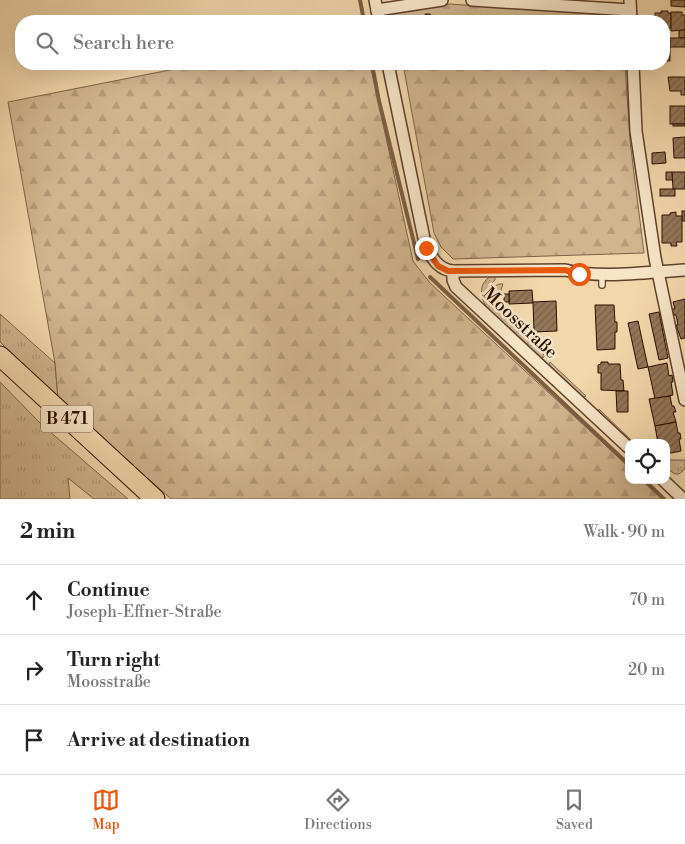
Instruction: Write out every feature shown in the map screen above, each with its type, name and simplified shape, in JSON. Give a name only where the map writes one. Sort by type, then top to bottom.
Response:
[{"type":"highway","name":"B 471","points":[[0,356],[154,499]]},
{"type":"street","points":[[377,11],[442,0]]},
{"type":"street","points":[[472,0],[630,10]]},
{"type":"street","points":[[389,70],[426,248],[438,266],[448,271],[565,270],[602,279],[658,271],[685,270]]},
{"type":"street","points":[[633,70],[636,131],[658,271],[685,400]]},
{"type":"street","name":"Moosstraße","points":[[453,271],[453,280],[456,287],[625,444]]},
{"type":"street","points":[[667,484],[684,499]]},
{"type":"green space","points":[[450,4],[608,15],[394,15],[394,13]]},
{"type":"green space","points":[[170,70],[371,70],[413,261],[430,283],[625,463],[625,484],[647,484],[663,499],[171,499],[58,399],[55,363],[8,102]]},
{"type":"green space","points":[[404,70],[625,70],[630,141],[644,253],[453,259],[441,247],[434,233]]},
{"type":"green space","points":[[491,276],[495,276],[495,280],[488,289],[488,301],[545,356],[539,360],[487,308],[482,298],[482,288],[486,280]]},
{"type":"green space","points":[[503,284],[497,302],[548,353],[494,302],[492,292],[494,287]]},
{"type":"green space","points":[[0,314],[55,363],[58,399],[0,342]]},
{"type":"green space","points":[[550,362],[586,396],[580,398],[547,368]]},
{"type":"green space","points":[[0,382],[41,424],[128,499],[94,499],[68,478],[70,499],[0,499]]},
{"type":"green space","points":[[599,409],[630,439],[625,439],[598,415]]},
{"type":"green space","points":[[670,460],[685,460],[685,469],[679,474],[670,471]]},
{"type":"building","points":[[671,0],[685,0],[685,7],[671,6]]},
{"type":"building","points":[[661,11],[668,11],[668,13],[671,13],[671,28],[670,15],[655,15],[655,13],[661,13]]},
{"type":"building","points":[[671,12],[682,12],[682,15],[685,15],[685,30],[671,31]]},
{"type":"building","points":[[685,30],[685,38],[679,38],[679,31]]},
{"type":"building","points":[[670,38],[685,38],[685,47],[670,47]]},
{"type":"building","points":[[668,77],[685,77],[685,95],[681,95],[681,91],[670,91]]},
{"type":"building","points":[[670,106],[685,106],[685,124],[670,124]]},
{"type":"building","points":[[673,124],[685,124],[685,126],[673,126]]},
{"type":"building","points":[[685,137],[685,158],[674,158],[673,138]]},
{"type":"building","points":[[665,152],[666,163],[652,164],[652,153]]},
{"type":"building","points":[[666,172],[672,172],[673,180],[666,180]]},
{"type":"building","points":[[672,172],[685,172],[685,189],[673,189]]},
{"type":"building","points":[[660,189],[675,189],[675,196],[660,196]]},
{"type":"building","points":[[682,211],[685,211],[685,221],[682,221]]},
{"type":"building","points":[[676,212],[676,216],[682,216],[682,242],[676,242],[677,246],[671,246],[671,243],[662,243],[662,215],[670,215],[670,213]]},
{"type":"building","points":[[532,290],[533,303],[509,304],[509,291]]},
{"type":"building","points":[[504,294],[509,294],[509,302],[504,302]]},
{"type":"building","points":[[685,299],[685,338],[681,339],[676,325],[678,325],[676,315],[674,315],[672,309],[675,309],[673,302]]},
{"type":"building","points":[[556,301],[557,331],[534,332],[533,302]]},
{"type":"building","points":[[595,305],[614,305],[615,322],[617,322],[615,349],[597,350]]},
{"type":"building","points":[[659,312],[668,358],[659,360],[649,314]]},
{"type":"building","points":[[638,321],[648,367],[638,369],[628,323]]},
{"type":"building","points":[[601,362],[620,364],[624,391],[601,390],[601,373],[598,373],[598,365]]},
{"type":"building","points":[[667,363],[669,376],[672,375],[673,395],[655,399],[648,367]]},
{"type":"building","points":[[616,391],[628,391],[628,412],[617,412]]},
{"type":"building","points":[[670,396],[672,406],[674,406],[676,412],[673,412],[676,422],[655,426],[649,399]]},
{"type":"building","points":[[676,422],[678,433],[680,433],[681,451],[670,453],[670,439],[657,439],[655,426]]},
{"type":"waterway","points":[[360,0],[363,15]]},
{"type":"waterway","points":[[373,70],[418,259]]},
{"type":"waterway","points":[[430,277],[625,461]]},
{"type":"waterway","points":[[648,484],[664,499]]},
{"type":"route","points":[[426,248],[438,266],[448,271],[565,270],[579,274]]}]
